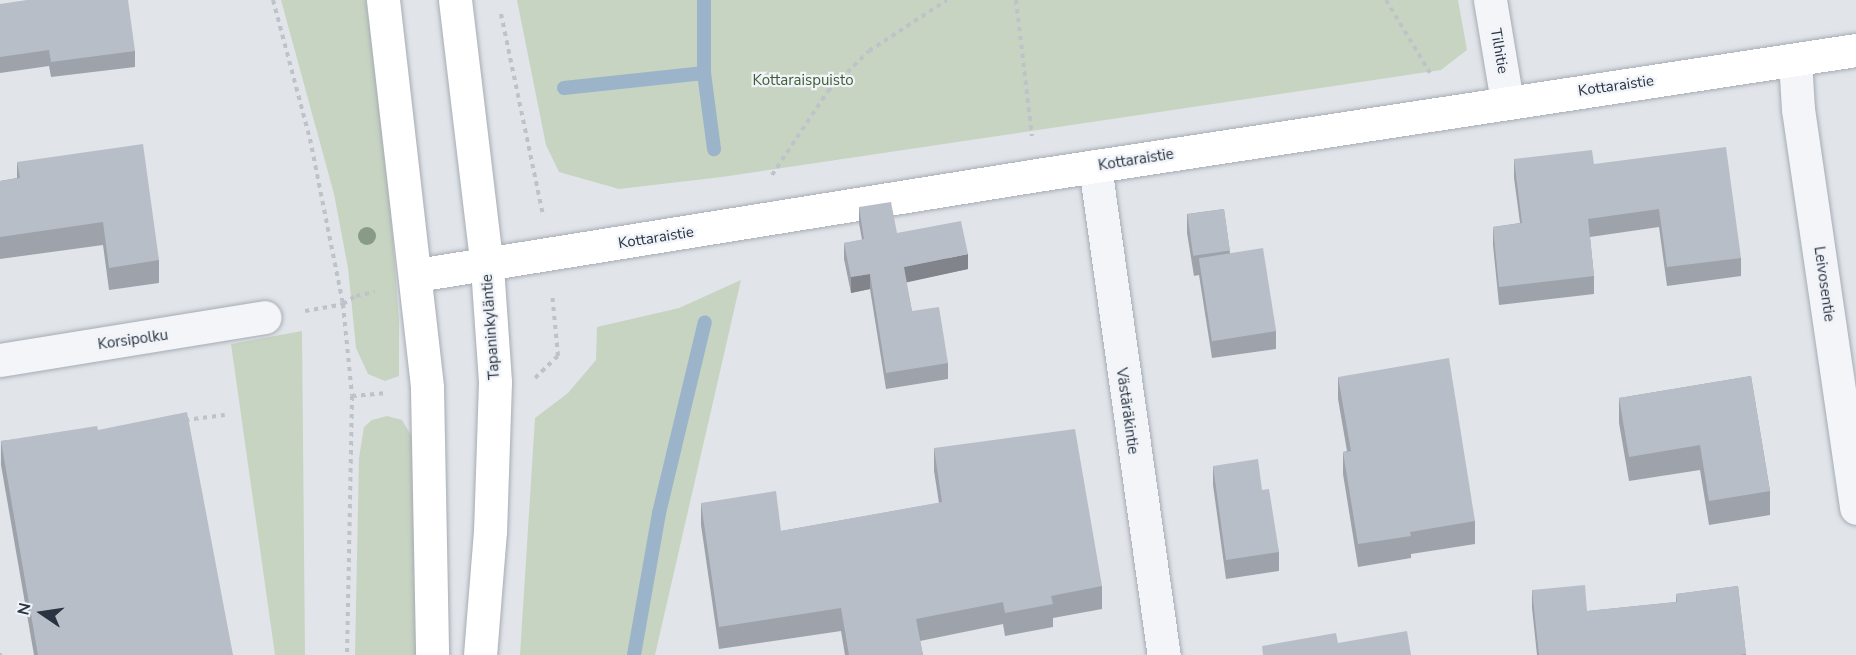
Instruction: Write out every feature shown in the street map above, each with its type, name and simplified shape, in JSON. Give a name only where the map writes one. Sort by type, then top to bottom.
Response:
[{"type":"street","points":[[383,0],[417,275],[427,388],[432,655]]},
{"type":"street","name":"Tapaninkyläntie","points":[[455,0],[487,267],[495,382],[490,531],[480,655]]},
{"type":"street","name":"Tilhitie","points":[[1490,0],[1508,102]]},
{"type":"street","name":"Kottaraistie","points":[[417,275],[487,267],[1095,166],[1856,50]]},
{"type":"street","name":"Leivosentie","points":[[1795,60],[1856,508]]},
{"type":"street","name":"Västäräkintie","points":[[1095,166],[1164,655]]},
{"type":"street","name":"Korsipolku","points":[[0,360],[265,317]]},
{"type":"path","points":[[273,0],[310,139],[343,304],[352,396],[347,655]]},
{"type":"path","points":[[769,179],[828,91],[868,51],[946,0]]},
{"type":"path","points":[[1016,0],[1033,144]]},
{"type":"path","points":[[1386,0],[1436,81]]},
{"type":"path","points":[[500,12],[532,156]]},
{"type":"path","points":[[177,421],[225,415]]},
{"type":"green space","points":[[281,0],[366,0],[386,147],[399,320],[399,376],[385,381],[368,374],[356,348],[348,268],[334,194]]},
{"type":"green space","name":"Kottaraispuisto","points":[[517,0],[1458,0],[1467,50],[1441,70],[722,177],[619,189],[559,172],[546,145]]},
{"type":"green space","points":[[741,280],[655,655],[520,655],[535,418],[568,393],[596,360],[597,327],[679,308]]},
{"type":"green space","points":[[302,331],[305,655],[275,655],[231,344]]},
{"type":"green space","points":[[387,416],[402,420],[415,442],[419,655],[355,655],[359,458],[364,427],[372,420]]},
{"type":"building","points":[[27,0],[128,0],[135,51],[51,62],[49,50],[0,57],[0,4]]},
{"type":"building","points":[[143,144],[159,260],[109,268],[103,222],[0,237],[0,181],[20,178],[17,162]]},
{"type":"building","points":[[1726,147],[1741,258],[1667,267],[1659,209],[1588,219],[1594,276],[1499,287],[1493,227],[1522,223],[1514,159],[1592,150],[1594,164]]},
{"type":"building","points":[[891,202],[897,233],[961,221],[968,254],[904,267],[912,311],[939,307],[948,363],[886,373],[870,274],[851,277],[844,243],[864,239],[859,207]]},
{"type":"building","points":[[1224,209],[1230,251],[1193,256],[1187,214]]},
{"type":"building","points":[[1263,248],[1276,331],[1212,341],[1199,258]]},
{"type":"building","points":[[1449,358],[1475,521],[1410,532],[1411,536],[1358,544],[1343,452],[1351,451],[1338,377]]},
{"type":"building","points":[[1751,376],[1770,491],[1709,501],[1700,445],[1629,457],[1619,398]]},
{"type":"building","points":[[187,412],[233,655],[38,655],[1,441],[97,426],[98,430]]},
{"type":"building","points":[[1075,429],[1102,586],[1051,596],[1053,604],[1005,613],[1003,602],[916,619],[923,655],[849,655],[841,608],[719,627],[701,503],[776,491],[781,531],[942,502],[934,448]]},
{"type":"building","points":[[1258,459],[1262,490],[1269,489],[1279,552],[1226,560],[1213,466]]},
{"type":"building","points":[[1585,585],[1587,611],[1677,602],[1676,594],[1738,586],[1746,654],[1539,655],[1532,590]]},
{"type":"building","points":[[1407,631],[1411,655],[1263,655],[1262,646],[1336,633],[1338,643]]},
{"type":"waterway","points":[[704,0],[704,73],[714,149]]},
{"type":"waterway","points":[[564,88],[704,73]]},
{"type":"waterway","points":[[634,655],[659,513],[705,322]]}]
